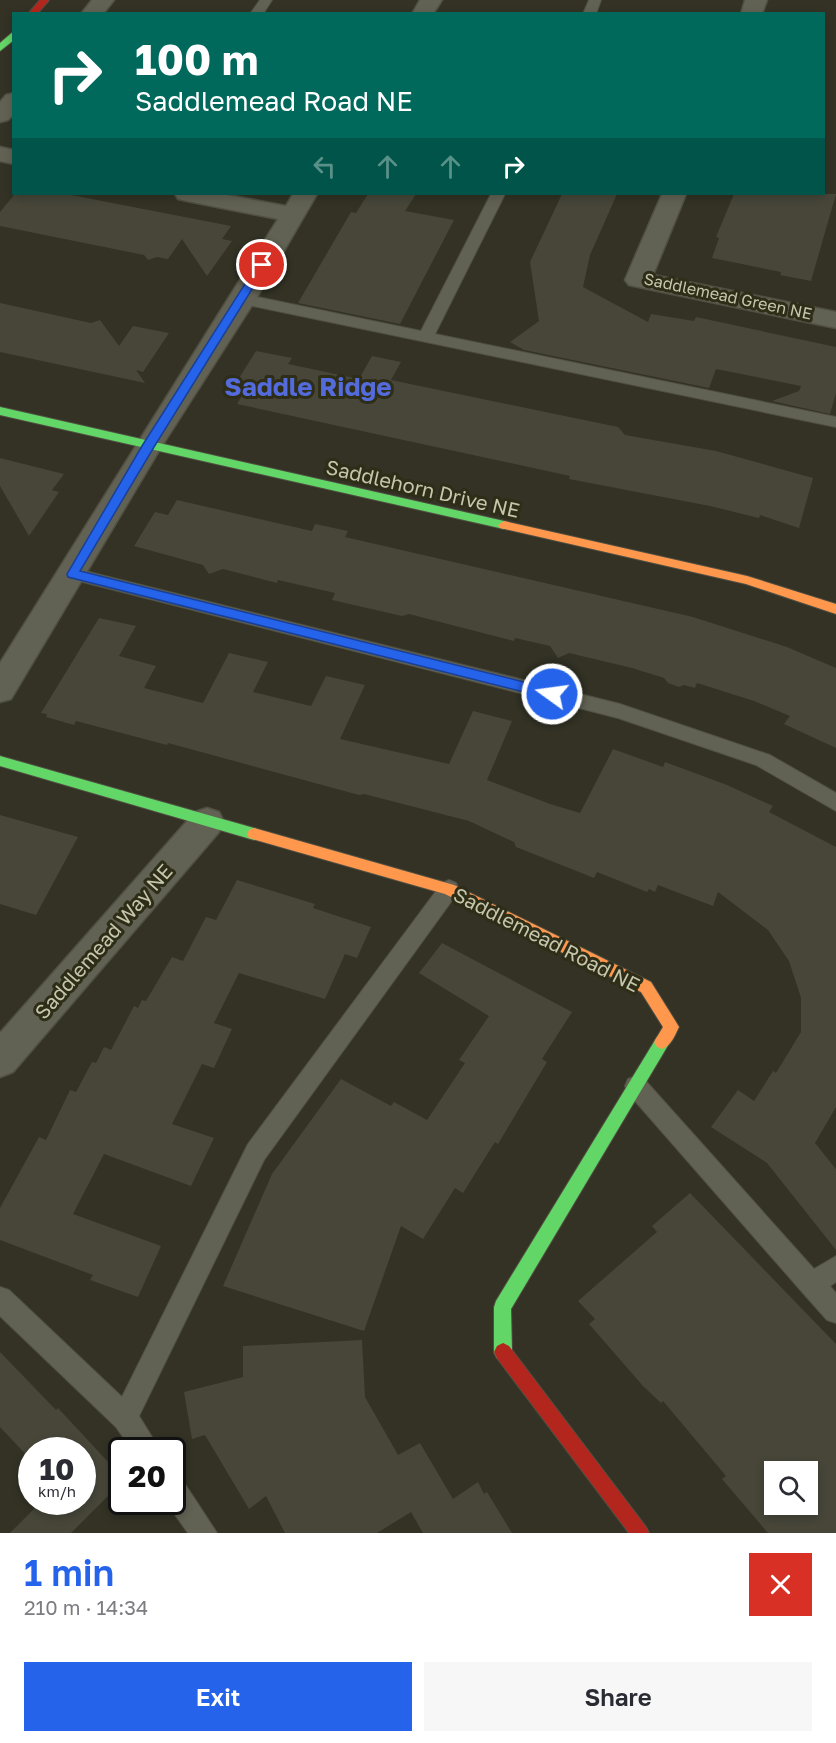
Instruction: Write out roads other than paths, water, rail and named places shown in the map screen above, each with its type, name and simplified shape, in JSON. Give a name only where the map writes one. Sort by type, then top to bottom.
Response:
[{"type":"street","points":[[34,12],[45,0]]},
{"type":"street","points":[[93,12],[103,0]]},
{"type":"street","points":[[0,48],[12,35]]},
{"type":"street","points":[[0,115],[12,102]]},
{"type":"street","points":[[0,690],[73,574],[148,446],[243,299],[298,204],[198,195]]},
{"type":"street","name":"Saddlemead Green NE","points":[[674,195],[638,280],[835,316]]},
{"type":"street","name":"Saddlehorn Drive NE","points":[[0,411],[747,579],[836,609]]},
{"type":"street","name":"Saddlemead Road NE","points":[[0,761],[207,822],[449,889],[646,987],[670,1028],[502,1307],[503,1355],[640,1533]]},
{"type":"street","name":"Saddlemead Way NE","points":[[0,1060],[207,822]]},
{"type":"lane","points":[[258,12],[267,0]]},
{"type":"lane","points":[[426,337],[497,195]]},
{"type":"lane","points":[[243,299],[836,422]]},
{"type":"lane","points":[[73,574],[620,711],[763,760],[836,803]]},
{"type":"lane","points":[[125,1418],[256,1152],[449,889]]},
{"type":"lane","points":[[636,1086],[836,1311]]},
{"type":"lane","points":[[812,1285],[836,1268]]},
{"type":"lane","points":[[0,1299],[125,1418],[138,1437]]},
{"type":"lane","points":[[186,1507],[204,1533]]},
{"type":"district","name":"Saddle Ridge","points":[[308,386]]}]
